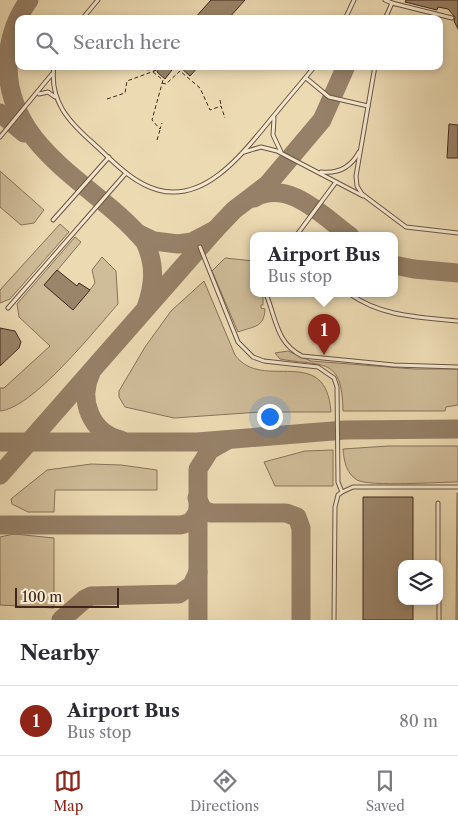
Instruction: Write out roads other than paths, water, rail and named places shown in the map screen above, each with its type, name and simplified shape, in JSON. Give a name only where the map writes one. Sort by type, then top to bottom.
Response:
[{"type":"lane","points":[[85,15],[98,0]]},
{"type":"lane","points":[[348,15],[354,0]]},
{"type":"lane","points":[[385,0],[440,15]]},
{"type":"lane","points":[[387,15],[392,3]]},
{"type":"lane","points":[[443,16],[452,18]]},
{"type":"lane","points":[[0,137],[49,80],[53,70]]},
{"type":"lane","points":[[54,70],[54,86],[57,101]]},
{"type":"lane","points":[[240,155],[312,70]]},
{"type":"lane","points":[[367,199],[359,190],[356,181],[374,70]]},
{"type":"lane","points":[[306,78],[329,96],[368,106]]},
{"type":"lane","points":[[35,97],[42,92],[48,92],[57,101],[72,124],[109,157],[137,180],[158,190],[186,190],[213,178],[251,148],[261,147],[284,154],[314,170],[367,199],[410,228],[458,233]]},
{"type":"lane","points":[[276,113],[273,121],[273,135],[284,154]]},
{"type":"lane","points":[[314,170],[330,172],[343,169],[353,162],[360,149]]},
{"type":"lane","points":[[53,220],[109,157]]},
{"type":"lane","points":[[8,308],[126,172]]},
{"type":"lane","points":[[299,232],[336,182]]},
{"type":"lane","points":[[200,247],[238,342],[246,351],[264,361],[318,367],[334,378],[337,387],[338,482],[342,492]]},
{"type":"lane","points":[[267,297],[282,340],[290,349],[302,356],[314,359],[394,366],[458,367]]},
{"type":"lane","points":[[355,297],[374,308],[394,314],[458,321]]},
{"type":"lane","points":[[334,620],[335,507],[338,495],[353,487],[458,487]]},
{"type":"lane","points":[[438,503],[438,560]]},
{"type":"lane","points":[[439,605],[439,620]]},
{"type":"place","name":"Airport Bus","points":[[324,355]]}]
